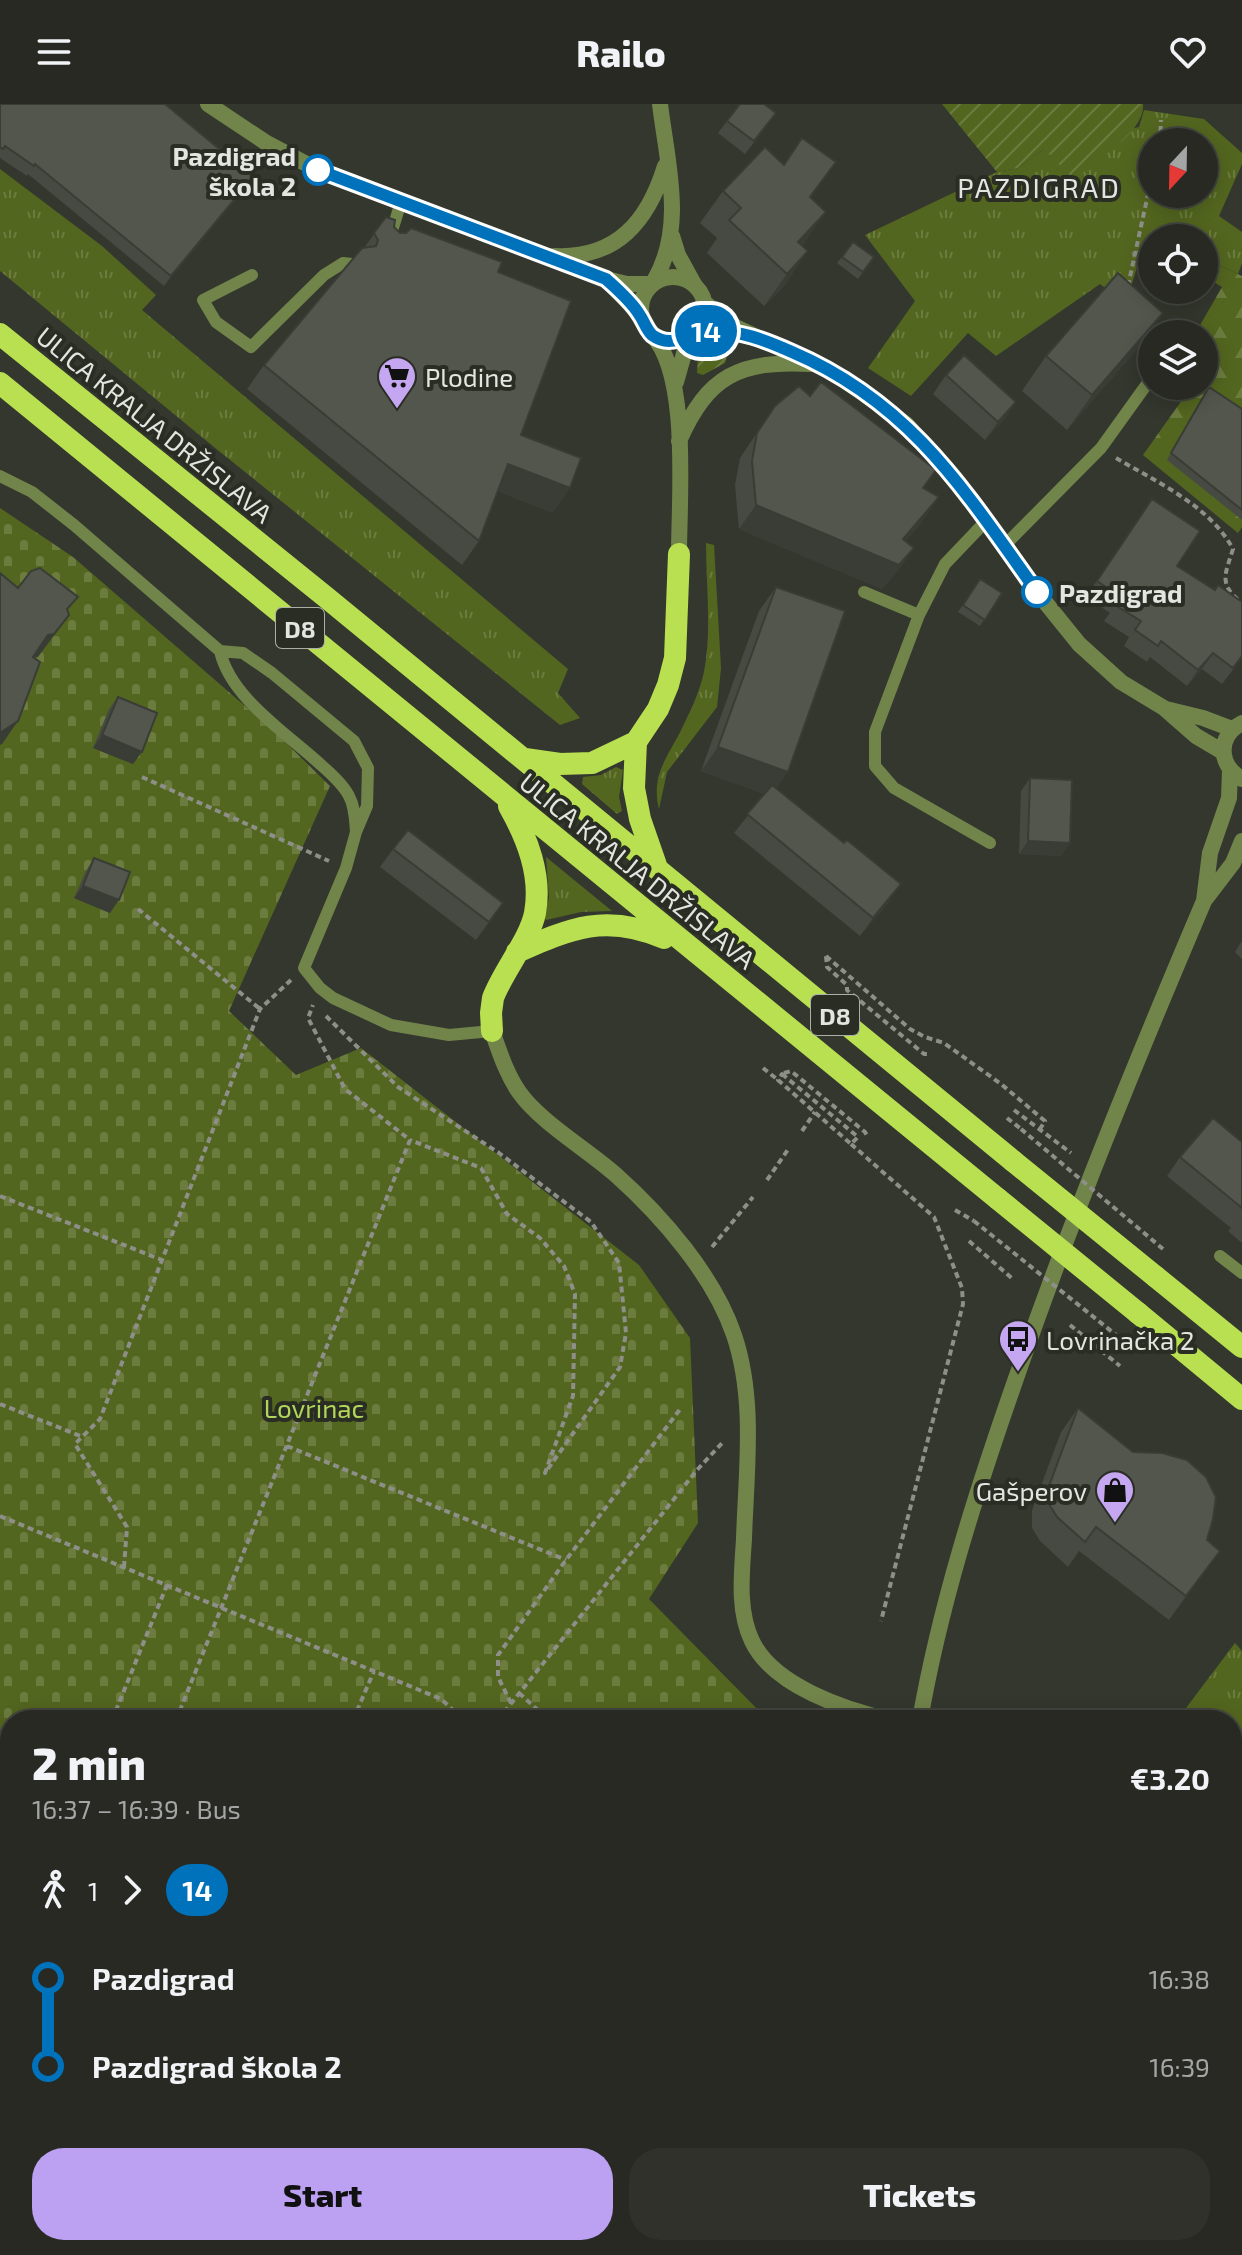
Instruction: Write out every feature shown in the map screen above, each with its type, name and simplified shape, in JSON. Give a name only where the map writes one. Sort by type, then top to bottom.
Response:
[{"type":"highway","name":"ULICA KRALJA DRŽISLAVA","points":[[0,334],[1242,1347]]},
{"type":"highway","name":"ULICA KRALJA DRŽISLAVA","points":[[0,383],[1242,1399]]},
{"type":"highway","points":[[523,759],[560,764],[592,763],[636,742],[658,709],[675,658],[679,554]]},
{"type":"highway","points":[[636,742],[634,788],[640,819],[658,869]]},
{"type":"highway","points":[[492,1031],[493,998],[535,915],[536,876],[526,836],[502,794]]},
{"type":"highway","points":[[517,952],[561,932],[600,924],[639,927],[692,951]]},
{"type":"street","points":[[208,104],[265,142],[318,170],[606,279],[627,284],[653,283],[674,276],[694,284]]},
{"type":"street","points":[[660,104],[671,185],[672,235],[678,255],[704,302],[717,315],[745,333],[821,365],[859,388],[906,424],[955,478],[1079,644],[1121,682],[1164,708],[1196,736],[1223,752],[1236,775],[1210,853],[1204,901],[1066,1243],[1002,1419],[958,1554],[929,1666],[922,1710]]},
{"type":"street","points":[[543,255],[562,256],[593,251],[628,233],[654,198],[667,161]]},
{"type":"street","points":[[641,316],[642,297],[663,268],[672,235]]},
{"type":"street","points":[[606,279],[641,316],[663,346],[675,384],[679,554]]},
{"type":"street","points":[[675,384],[691,335],[703,320],[704,302]]},
{"type":"street","points":[[652,335],[673,342],[707,331],[745,333]]},
{"type":"street","points":[[678,443],[710,389],[725,378],[766,364],[821,365]]},
{"type":"street","points":[[1164,708],[1237,726],[1225,740],[1223,752]]},
{"type":"street","points":[[1204,901],[1233,863],[1242,841]]},
{"type":"street","points":[[492,1031],[504,1067],[521,1095],[617,1176],[660,1219],[716,1293],[746,1378],[747,1458],[741,1598],[752,1642],[773,1668],[819,1699],[850,1710]]},
{"type":"lane","points":[[386,249],[401,202]]},
{"type":"lane","points":[[252,275],[203,300],[216,322],[251,347],[324,275],[343,263],[352,264]]},
{"type":"lane","points":[[1004,546],[1101,448],[1138,396]]},
{"type":"lane","points":[[0,476],[32,492],[74,525],[220,651],[243,653],[354,741],[368,768],[367,806],[346,868],[304,968],[320,988],[357,1011],[421,1033],[449,1035],[492,1031]]},
{"type":"lane","points":[[987,520],[945,564],[919,615],[875,732],[875,766],[894,788],[990,843]]},
{"type":"lane","points":[[864,592],[919,615]]},
{"type":"lane","points":[[220,651],[224,668],[237,689],[331,774],[349,796],[355,814],[356,832]]},
{"type":"lane","points":[[1220,1256],[1242,1273]]},
{"type":"path","points":[[1161,120],[1161,128]]},
{"type":"path","points":[[1127,288],[1145,208]]},
{"type":"path","points":[[1101,448],[1178,494],[1224,532],[1233,549],[1224,579],[1230,593],[1242,603]]},
{"type":"path","points":[[142,777],[346,868]]},
{"type":"path","points":[[138,909],[260,1009]]},
{"type":"path","points":[[929,1054],[924,1054],[847,990],[847,985],[827,967],[826,956],[910,1029],[944,1043],[1001,1084],[1045,1121],[1040,1129]]},
{"type":"path","points":[[124,1567],[127,1527],[75,1444],[100,1419],[260,1009],[304,968]]},
{"type":"path","points":[[317,1006],[398,1087],[499,1153],[591,1222],[619,1263],[626,1333],[620,1367],[545,1473],[573,1396],[575,1294],[564,1266],[540,1238],[507,1214],[481,1168],[410,1140],[345,1089],[308,1018],[320,988]]},
{"type":"path","points":[[888,1021],[893,1013]]},
{"type":"path","points":[[763,1068],[934,1217],[962,1288],[963,1304],[881,1621]]},
{"type":"path","points":[[778,1080],[782,1074],[791,1071],[865,1132],[868,1138]]},
{"type":"path","points":[[782,1074],[822,1103],[858,1137],[851,1144]]},
{"type":"path","points":[[1014,1110],[1071,1153]]},
{"type":"path","points":[[802,1131],[815,1112]]},
{"type":"path","points":[[1007,1118],[1163,1249]]},
{"type":"path","points":[[180,1710],[410,1140]]},
{"type":"path","points":[[767,1180],[789,1148]]},
{"type":"path","points":[[0,1196],[162,1260]]},
{"type":"path","points":[[712,1247],[753,1197]]},
{"type":"path","points":[[955,1210],[974,1221],[1135,1348]]},
{"type":"path","points":[[969,1241],[1014,1280]]},
{"type":"path","points":[[1070,1325],[1120,1366]]},
{"type":"path","points":[[0,1404],[83,1437]]},
{"type":"path","points":[[511,1703],[498,1677],[498,1655],[681,1408]]},
{"type":"path","points":[[506,1710],[697,1470],[723,1442]]},
{"type":"path","points":[[287,1446],[566,1560]]},
{"type":"path","points":[[0,1516],[441,1699],[453,1710]]},
{"type":"path","points":[[116,1710],[167,1585]]},
{"type":"path","points":[[357,1710],[374,1671]]},
{"type":"path","points":[[519,1693],[538,1710]]},
{"type":"green space","points":[[942,104],[1143,104],[1142,115],[1128,136],[1074,179],[1044,149],[1018,168],[997,172]]},
{"type":"green space","points":[[1144,110],[1204,119],[1214,128],[1138,128],[1138,208],[1218,208],[1218,132],[1242,153],[1242,164],[1219,216],[1242,232],[1242,263],[1238,274],[1218,265],[1218,224],[1138,224],[1138,264],[1131,287],[1143,318],[1100,284],[996,356],[968,333],[911,396],[868,368],[915,301],[865,235],[997,172],[1018,168],[1044,149],[1139,127]]},
{"type":"green space","points":[[0,169],[102,246],[156,295],[142,310],[568,669],[558,693],[580,718],[560,725],[0,271]]},
{"type":"green space","points":[[1218,265],[1242,276],[1242,527],[1238,533],[1143,455],[1182,400],[1218,400],[1218,320],[1203,320],[1212,304],[1218,304],[1222,287],[1218,285]]},
{"type":"green space","points":[[702,348],[728,352],[725,363],[703,375],[697,373]]},
{"type":"green space","name":"Lovrinac","points":[[0,508],[73,557],[275,732],[330,786],[229,1011],[296,1075],[361,1048],[639,1265],[690,1338],[698,1523],[649,1599],[758,1710],[0,1710]]},
{"type":"green space","points":[[706,543],[714,545],[721,668],[717,707],[667,772],[659,809],[659,774],[693,705],[704,672],[708,624]]},
{"type":"green space","points":[[616,767],[623,770],[619,797],[622,811],[617,814],[582,784],[583,777],[601,775]]},
{"type":"green space","points":[[546,857],[612,911],[581,912],[546,920],[549,898]]},
{"type":"green space","points":[[1235,1643],[1242,1651],[1242,1710],[1185,1710]]},
{"type":"building","points":[[0,104],[165,104],[253,177],[171,276],[35,164],[5,146],[3,149],[0,147]]},
{"type":"building","points":[[740,104],[764,104],[776,113],[754,141],[727,121]]},
{"type":"building","points":[[802,138],[836,162],[810,197],[826,212],[798,242],[808,251],[787,274],[729,220],[741,208],[723,191],[765,147],[784,165]]},
{"type":"building","name":"Plodine","points":[[386,217],[395,220],[394,227],[400,233],[406,233],[411,228],[502,262],[498,272],[571,301],[521,435],[581,458],[570,488],[508,464],[479,541],[264,365],[362,248],[376,246],[378,240],[374,233]]},
{"type":"building","points":[[853,242],[874,257],[863,272],[842,257]]},
{"type":"building","points":[[1118,273],[1138,291],[1138,304],[1153,304],[1163,313],[1157,320],[1138,320],[1138,342],[1092,395],[1046,356]]},
{"type":"building","points":[[964,355],[1016,402],[998,422],[946,375]]},
{"type":"building","points":[[821,382],[936,470],[923,488],[939,497],[903,539],[914,548],[899,565],[756,505],[752,461],[757,433],[775,406],[799,386],[810,396]]},
{"type":"building","points":[[1218,393],[1242,409],[1242,510],[1171,453],[1202,400],[1218,400]]},
{"type":"building","points":[[1152,499],[1200,531],[1177,566],[1215,590],[1218,585],[1242,602],[1242,656],[1233,668],[1213,653],[1198,670],[1161,641],[1158,646],[1135,630],[1141,621],[1115,605],[1121,597],[1097,581]]},
{"type":"building","points":[[40,568],[78,597],[67,609],[69,615],[54,634],[48,635],[33,657],[40,662],[18,721],[0,733],[0,573],[18,588],[31,571]]},
{"type":"building","points":[[980,579],[1002,593],[985,620],[963,605]]},
{"type":"building","points":[[776,587],[845,611],[788,772],[718,747]]},
{"type":"building","points":[[118,697],[157,713],[142,752],[102,735]]},
{"type":"building","points":[[1030,778],[1072,780],[1070,843],[1028,841]]},
{"type":"building","points":[[772,785],[901,884],[873,918],[747,814]]},
{"type":"building","points":[[408,830],[503,903],[489,922],[393,849]]},
{"type":"building","points":[[94,858],[130,872],[119,900],[83,886]]},
{"type":"building","points":[[1213,1118],[1242,1142],[1242,1208],[1180,1157]]},
{"type":"building","name":"Gašperov","points":[[1078,1408],[1133,1452],[1162,1453],[1187,1460],[1206,1477],[1216,1497],[1207,1540],[1220,1551],[1186,1596],[1096,1527],[1085,1542],[1057,1517],[1049,1504],[1049,1486]]},
{"type":"bus line","name":"14","points":[[318,170],[606,279],[641,316],[652,335],[662,340],[673,342],[707,331],[745,333],[821,365],[885,407],[927,446],[987,520],[1037,592]]},
{"type":"place","name":"Pazdigrad škola 2","points":[[318,170]]},
{"type":"place","name":"Plodine","points":[[397,410]]},
{"type":"place","name":"Pazdigrad","points":[[1037,592]]},
{"type":"place","name":"Lovrinačka 2","points":[[1018,1373]]},
{"type":"place","name":"Gašperov","points":[[1115,1524]]},
{"type":"district","name":"PAZDIGRAD","points":[[1039,187]]}]
